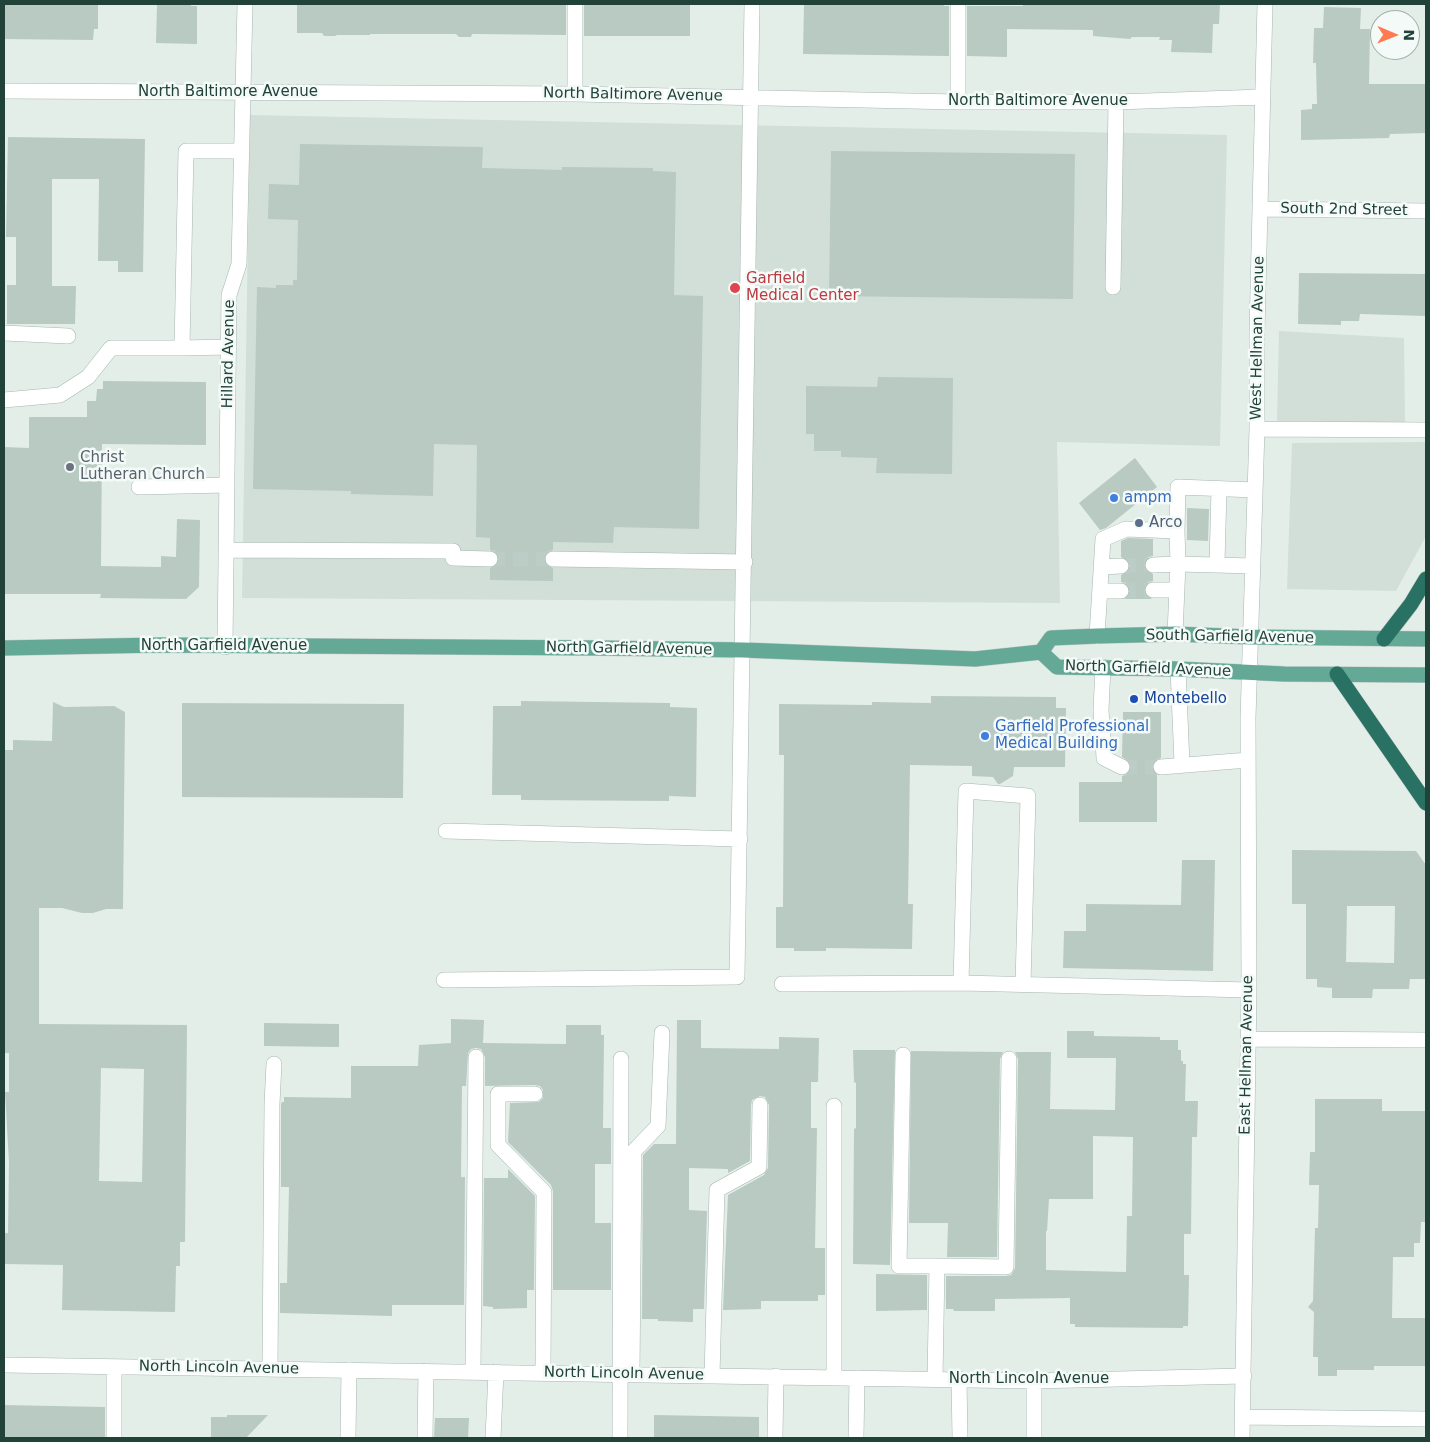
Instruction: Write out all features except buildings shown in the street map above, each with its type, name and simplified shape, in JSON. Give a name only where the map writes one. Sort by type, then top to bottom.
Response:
[{"type":"highway","points":[[1384,640],[1411,604],[1426,579]]},
{"type":"highway","points":[[1337,674],[1426,803]]},
{"type":"main road","name":"South Garfield Avenue","points":[[1041,652],[1052,638],[1097,636],[1175,634],[1250,638],[1426,639]]},
{"type":"main road","name":"North Garfield Avenue","points":[[4,648],[160,645],[743,650],[975,658],[1041,652],[1057,667],[1249,672]]},
{"type":"main road","points":[[1249,672],[1426,675]]},
{"type":"street","name":"Hillard Avenue","points":[[225,646],[229,295],[240,264],[245,4]]},
{"type":"street","points":[[575,4],[576,94]]},
{"type":"street","points":[[444,980],[737,977],[752,4]]},
{"type":"street","points":[[958,4],[958,102]]},
{"type":"street","name":"West Hellman Avenue","points":[[1249,672],[1257,429],[1257,332],[1265,4]]},
{"type":"street","name":"North Baltimore Avenue","points":[[4,91],[750,96],[958,102],[1116,102],[1263,97]]},
{"type":"street","points":[[4,91],[4,98]]},
{"type":"street","points":[[1113,287],[1116,102]]},
{"type":"street","points":[[182,348],[186,151],[241,151]]},
{"type":"street","name":"South 2nd Street","points":[[1261,209],[1426,211]]},
{"type":"street","points":[[4,333],[68,336]]},
{"type":"street","points":[[4,400],[60,396],[88,377],[111,348],[229,347]]},
{"type":"street","points":[[1257,429],[1426,430]]},
{"type":"street","points":[[139,487],[227,485]]},
{"type":"street","points":[[1175,634],[1178,564],[1178,487],[1255,490]]},
{"type":"street","points":[[1217,564],[1219,489]]},
{"type":"street","points":[[1097,636],[1103,539],[1126,529],[1177,531]]},
{"type":"street","points":[[226,550],[453,554],[490,559]]},
{"type":"street","points":[[553,559],[744,562]]},
{"type":"street","points":[[1153,565],[1217,564],[1252,566]]},
{"type":"street","points":[[1101,568],[1121,566]]},
{"type":"street","points":[[1153,590],[1177,590]]},
{"type":"street","points":[[1100,591],[1121,591]]},
{"type":"street","points":[[1103,667],[1101,710],[1104,758],[1122,767]]},
{"type":"street","points":[[1178,669],[1182,764]]},
{"type":"street","name":"East Hellman Avenue","points":[[1242,1438],[1249,990],[1249,672]]},
{"type":"street","points":[[1160,767],[1248,760]]},
{"type":"street","points":[[961,983],[966,790],[1028,796],[1023,984]]},
{"type":"street","points":[[446,831],[740,839]]},
{"type":"street","points":[[782,984],[961,983],[1249,990]]},
{"type":"street","points":[[620,1438],[626,1374],[634,1151],[658,1126],[662,1033]]},
{"type":"street","points":[[1248,1039],[1426,1040]]},
{"type":"street","points":[[904,1055],[899,1266],[1006,1267],[1009,1059]]},
{"type":"street","points":[[473,1372],[476,1057]]},
{"type":"street","points":[[621,1058],[626,1374]]},
{"type":"street","points":[[270,1369],[274,1064]]},
{"type":"street","points":[[535,1094],[498,1094],[498,1145],[544,1192],[543,1374]]},
{"type":"street","points":[[712,1376],[717,1190],[759,1167],[760,1105]]},
{"type":"street","points":[[834,1106],[834,1378]]},
{"type":"street","points":[[935,1379],[937,1266]]},
{"type":"street","name":"North Lincoln Avenue","points":[[4,1365],[1034,1381],[1244,1376]]},
{"type":"street","points":[[114,1367],[114,1438]]},
{"type":"street","points":[[348,1438],[349,1370]]},
{"type":"street","points":[[425,1438],[426,1371]]},
{"type":"street","points":[[493,1438],[496,1372]]},
{"type":"street","points":[[775,1438],[776,1376]]},
{"type":"street","points":[[856,1438],[857,1378]]},
{"type":"street","points":[[959,1379],[960,1438]]},
{"type":"street","points":[[1034,1381],[1034,1438]]},
{"type":"street","points":[[1242,1417],[1426,1419]]},
{"type":"shaded area","name":"Garfield Medical Center","points":[[250,115],[1227,135],[1220,446],[1057,442],[1060,603],[242,598]]},
{"type":"shaded area","points":[[1279,331],[1404,338],[1405,423],[1277,421]]},
{"type":"shaded area","points":[[1426,442],[1426,536],[1396,591],[1287,589],[1292,443]]},
{"type":"tunnel","points":[[490,559],[553,559]]},
{"type":"tunnel","points":[[1121,566],[1153,565]]},
{"type":"tunnel","points":[[1121,591],[1153,590]]},
{"type":"tunnel","points":[[1122,767],[1161,767]]},
{"type":"place","name":"Garfield Medical Center","points":[[735,288]]},
{"type":"place","name":"Christ Lutheran Church","points":[[70,467]]},
{"type":"place","name":"ampm","points":[[1114,498]]},
{"type":"place","name":"Arco","points":[[1139,523]]},
{"type":"place","name":"Montebello","points":[[1134,699]]},
{"type":"place","name":"Garfield Professional Medical Building","points":[[985,736]]}]
